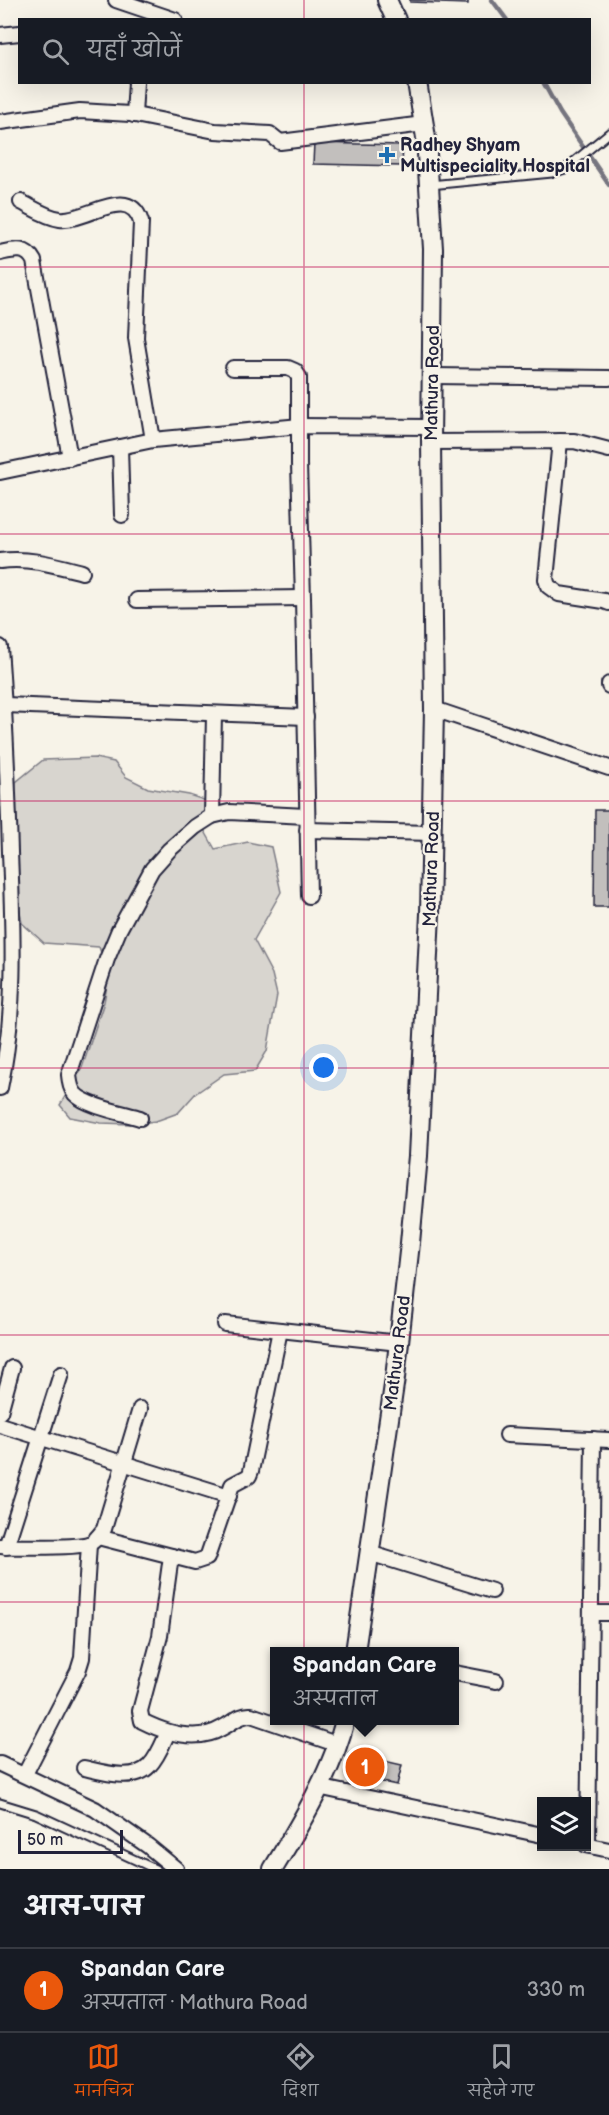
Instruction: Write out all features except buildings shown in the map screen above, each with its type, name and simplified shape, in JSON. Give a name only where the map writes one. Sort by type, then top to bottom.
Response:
[{"type":"main road","points":[[387,0],[395,18]]},
{"type":"main road","name":"Mathura Road","points":[[357,1647],[399,1343],[418,1156],[425,1046],[434,710],[431,434],[433,249],[430,185],[417,84]]},
{"type":"main road","points":[[273,1869],[295,1832],[339,1745],[344,1725]]},
{"type":"street","points":[[116,0],[140,14],[163,18]]},
{"type":"street","points":[[0,35],[18,33]]},
{"type":"street","points":[[134,115],[136,84]]},
{"type":"street","points":[[0,122],[80,111],[134,115],[215,131],[270,134],[280,142],[424,124]]},
{"type":"street","points":[[21,202],[60,219],[71,219],[119,203],[131,207],[138,213],[141,222],[136,338],[153,440]]},
{"type":"street","points":[[0,253],[24,250],[34,261],[70,458]]},
{"type":"street","points":[[233,368],[288,368],[299,376],[298,464],[309,896]]},
{"type":"street","points":[[432,376],[609,378]]},
{"type":"street","points":[[0,472],[153,440],[300,426],[574,441],[609,450]]},
{"type":"street","points":[[560,441],[546,579],[548,586],[559,594],[609,603]]},
{"type":"street","points":[[120,447],[122,515]]},
{"type":"street","points":[[0,561],[40,562],[82,572]]},
{"type":"street","points":[[136,600],[303,598]]},
{"type":"street","points":[[0,647],[5,705],[14,962],[12,1016],[0,1088]]},
{"type":"street","points":[[5,705],[306,717]]},
{"type":"street","points":[[434,710],[609,768]]},
{"type":"street","points":[[212,816],[214,714]]},
{"type":"street","points":[[140,1118],[88,1102],[75,1094],[70,1086],[69,1075],[107,959],[140,889],[152,869],[169,850],[195,827],[212,816],[229,813],[307,823],[432,832]]},
{"type":"street","points":[[225,1324],[399,1343]]},
{"type":"street","points":[[61,1374],[3,1546],[94,1541],[195,1562],[207,1558],[232,1485],[249,1476],[251,1471],[280,1330]]},
{"type":"street","points":[[0,1412],[12,1368]]},
{"type":"street","points":[[25,1774],[78,1671],[82,1658],[94,1541],[104,1528],[140,1409]]},
{"type":"street","points":[[0,1425],[229,1496]]},
{"type":"street","points":[[507,1435],[609,1440]]},
{"type":"street","points":[[588,1797],[593,1439]]},
{"type":"street","points":[[369,1553],[492,1591]]},
{"type":"street","points":[[171,1556],[160,1636],[140,1717],[142,1721],[168,1732],[198,1735],[208,1734],[248,1714],[270,1721]]},
{"type":"street","points":[[591,1613],[609,1613]]},
{"type":"street","points":[[459,1674],[496,1681]]},
{"type":"street","points":[[280,1725],[339,1745]]},
{"type":"street","points":[[84,1768],[120,1774],[143,1771],[152,1762],[168,1732]]},
{"type":"street","points":[[0,1764],[95,1809],[139,1839],[176,1869]]},
{"type":"street","points":[[318,1787],[537,1834]]},
{"type":"street","points":[[591,1846],[609,1850]]},
{"type":"lane","points":[[430,185],[552,173],[565,169],[606,135]]},
{"type":"lane","points":[[0,1803],[36,1814],[155,1869]]},
{"type":"shaded area","points":[[95,758],[114,762],[126,777],[148,788],[189,795],[210,802],[202,826],[215,849],[248,842],[271,847],[281,892],[254,940],[272,974],[277,995],[267,1051],[255,1071],[224,1074],[195,1094],[178,1113],[156,1121],[131,1124],[101,1123],[70,1117],[60,1105],[82,1068],[104,1002],[109,975],[99,947],[44,943],[22,923],[9,860],[16,782],[43,760]]},
{"type":"waterway","points":[[492,0],[506,18]]},
{"type":"waterway","points":[[544,84],[560,113],[609,185]]},
{"type":"place","name":"Radhey Shyam Multispeciality Hospital","points":[[387,155]]},
{"type":"place","name":"Spandan Care","points":[[365,1767]]}]
